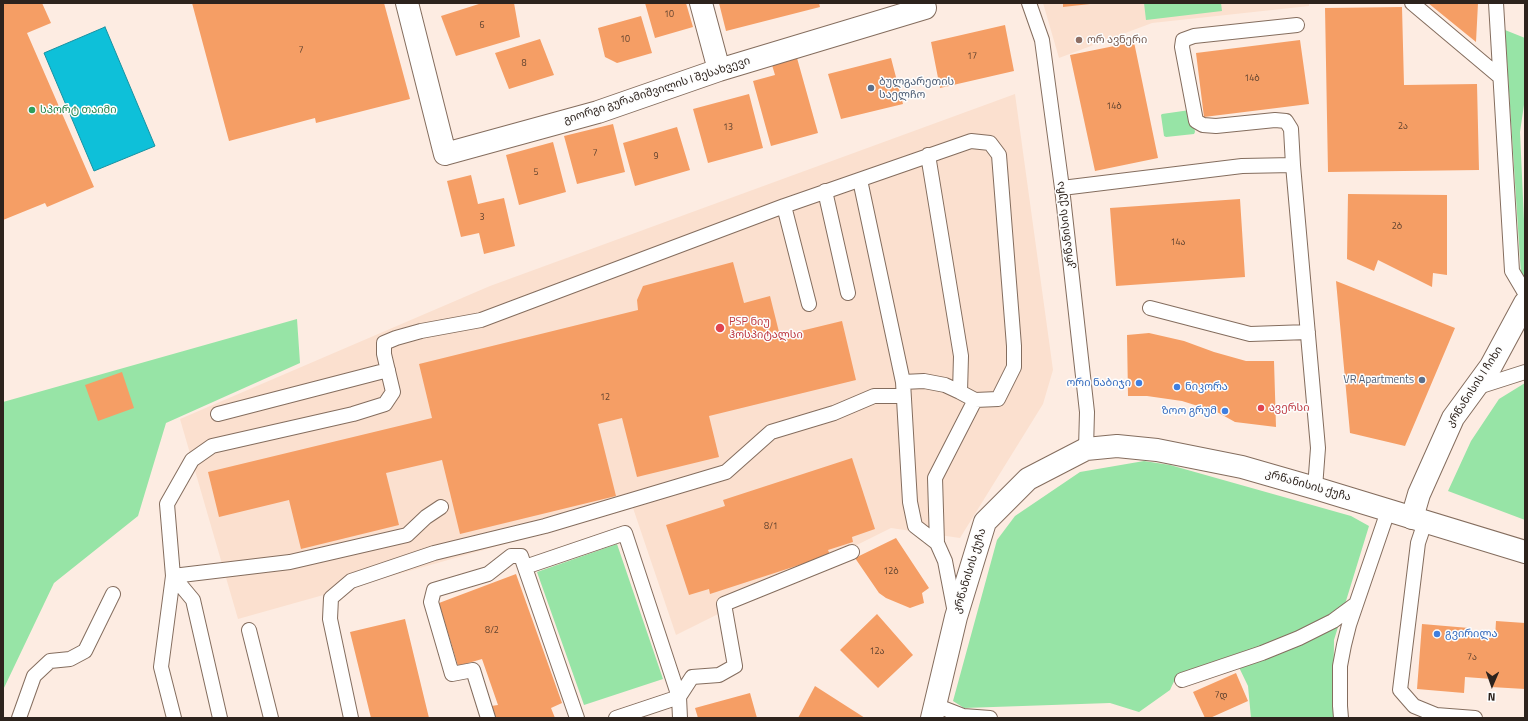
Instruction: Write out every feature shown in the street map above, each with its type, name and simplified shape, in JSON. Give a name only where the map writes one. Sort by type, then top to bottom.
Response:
[{"type":"street","name":"გიორგი გურამიშვილის I შესახვევი","points":[[408,3],[445,154],[598,112],[719,70],[925,8]]},
{"type":"street","points":[[701,3],[719,70]]},
{"type":"street","name":"კრწანისის I ჩიხი","points":[[1418,520],[1419,494],[1453,418],[1491,366],[1525,303]]},
{"type":"street","name":"კრწანისის ქუჩა","points":[[934,712],[956,617],[985,522],[1028,479],[1086,449],[1117,446],[1157,450],[1242,467],[1525,552]]},
{"type":"lane","name":"კრწანისის ქუჩა","points":[[1029,3],[1042,40],[1062,188],[1087,412],[1086,449]]},
{"type":"lane","points":[[1412,3],[1500,77]]},
{"type":"lane","points":[[1496,3],[1512,272],[1525,293]]},
{"type":"lane","points":[[1297,25],[1194,36],[1183,40],[1182,47],[1196,121],[1203,125],[1216,126],[1275,120],[1286,121],[1291,129],[1318,448],[1314,488]]},
{"type":"lane","points":[[174,718],[162,667],[173,576],[167,504],[192,460],[212,446],[353,414],[385,404],[393,392],[384,354],[384,343],[396,338],[421,331],[481,320],[784,206],[928,155],[971,141],[990,143],[999,155],[1014,346],[1014,367],[998,400],[975,400],[945,385],[924,381],[903,389],[874,396],[834,413],[771,432],[726,472],[545,526],[434,553],[351,581],[331,598],[330,619],[351,718]]},
{"type":"lane","points":[[928,155],[961,356],[960,392]]},
{"type":"lane","points":[[1062,188],[1242,166],[1293,166]]},
{"type":"lane","points":[[860,180],[903,389],[910,502],[915,526],[937,543]]},
{"type":"lane","points":[[825,191],[848,293]]},
{"type":"lane","points":[[784,206],[809,304]]},
{"type":"lane","points":[[1150,308],[1250,334],[1308,332]]},
{"type":"lane","points":[[218,414],[388,370]]},
{"type":"lane","points":[[1474,388],[1525,372]]},
{"type":"lane","points":[[956,617],[945,561],[937,543],[935,478],[975,400]]},
{"type":"lane","points":[[173,576],[290,562],[407,535],[426,517],[441,507]]},
{"type":"lane","points":[[1341,718],[1340,666],[1349,625],[1388,511]]},
{"type":"lane","points":[[1418,520],[1418,543],[1400,690],[1414,706],[1436,715],[1475,718]]},
{"type":"lane","points":[[525,567],[625,533],[679,697],[680,718]]},
{"type":"lane","points":[[616,718],[679,697],[692,677],[719,675],[735,666],[724,604],[852,552]]},
{"type":"lane","points":[[488,718],[473,670],[452,674],[431,602],[434,590],[488,574],[511,556],[521,556],[577,718]]},
{"type":"lane","points":[[173,576],[193,600],[220,718]]},
{"type":"lane","points":[[19,718],[34,676],[50,661],[70,659],[85,651],[113,594]]},
{"type":"lane","points":[[1182,680],[1262,653],[1299,638],[1333,621],[1356,604]]},
{"type":"lane","points":[[250,630],[271,718]]},
{"type":"lane","points":[[934,712],[990,718]]},
{"type":"shaded area","name":"ორ ავნერი","points":[[1043,3],[1309,3],[1309,6],[1152,23],[1059,58]]},
{"type":"shaded area","name":"PSP ნიუ ჰოსპიტალსი","points":[[1015,94],[1053,370],[1043,404],[960,538],[891,528],[676,635],[633,508],[238,619],[180,419],[490,286]]},
{"type":"green space","points":[[1144,3],[1221,3],[1222,11],[1146,20]]},
{"type":"green space","points":[[1505,30],[1525,38],[1525,98],[1520,132],[1525,243],[1525,285],[1521,274]]},
{"type":"green space","points":[[1190,110],[1192,112],[1194,134],[1164,136],[1162,114]]},
{"type":"green space","points":[[297,319],[300,363],[166,423],[138,516],[54,583],[3,690],[3,402]]},
{"type":"green space","points":[[1525,383],[1525,520],[1448,491],[1471,441],[1499,399]]},
{"type":"green space","points":[[1144,461],[1170,465],[1351,516],[1369,526],[1334,640],[1333,718],[1251,718],[1248,686],[1234,657],[1177,675],[1170,690],[1139,712],[1110,703],[964,708],[953,701],[997,540],[1015,516],[1080,472]]},
{"type":"green space","points":[[617,544],[663,679],[584,705],[537,572]]},
{"type":"water","points":[[105,27],[155,146],[94,171],[44,53]]},
{"type":"building","name":"სპორტ თაიმი","points":[[3,3],[42,3],[51,23],[27,33],[94,187],[47,207],[45,203],[3,220]]},
{"type":"building","points":[[192,3],[384,3],[410,99],[316,123],[315,118],[229,141]]},
{"type":"building","points":[[482,3],[514,3],[520,37],[456,56],[441,16]]},
{"type":"building","points":[[645,3],[686,3],[693,27],[655,38]]},
{"type":"building","points":[[719,3],[819,3],[820,7],[726,31]]},
{"type":"building","points":[[1063,3],[1090,3],[1090,4],[1063,7]]},
{"type":"building","points":[[1428,3],[1478,3],[1476,42]]},
{"type":"building","points":[[1402,7],[1404,85],[1477,84],[1479,170],[1328,172],[1325,8]]},
{"type":"building","points":[[641,16],[652,53],[617,63],[605,57],[598,28]]},
{"type":"building","points":[[1005,25],[1014,71],[940,88],[931,42]]},
{"type":"building","points":[[540,39],[554,75],[509,89],[495,53]]},
{"type":"building","points":[[1300,40],[1309,104],[1204,117],[1196,53]]},
{"type":"building","points":[[1134,42],[1158,158],[1095,171],[1070,55]]},
{"type":"building","points":[[797,58],[818,133],[771,146],[753,81],[775,75],[772,65]]},
{"type":"building","points":[[891,58],[903,104],[841,119],[828,74]]},
{"type":"building","points":[[749,94],[763,148],[708,163],[693,109]]},
{"type":"building","points":[[613,124],[625,172],[577,184],[564,136]]},
{"type":"building","points":[[677,127],[690,170],[635,186],[623,143]]},
{"type":"building","points":[[553,142],[566,192],[519,205],[506,155]]},
{"type":"building","points":[[471,175],[478,204],[504,198],[515,246],[484,254],[479,233],[461,237],[447,181]]},
{"type":"building","points":[[1348,194],[1447,195],[1447,275],[1433,273],[1432,287],[1378,260],[1374,271],[1347,259]]},
{"type":"building","points":[[1240,199],[1245,277],[1116,286],[1110,208]]},
{"type":"building","points":[[733,262],[744,303],[770,296],[780,336],[842,321],[856,380],[709,416],[719,457],[637,477],[622,418],[598,424],[616,496],[460,534],[442,460],[386,473],[399,525],[301,549],[289,500],[219,517],[208,472],[432,418],[419,364],[638,310],[637,300],[643,286]]},
{"type":"building","points":[[1336,281],[1455,328],[1405,446],[1350,433]]},
{"type":"building","points":[[1149,333],[1184,341],[1214,352],[1246,361],[1274,361],[1276,427],[1235,422],[1217,412],[1182,401],[1147,396],[1128,396],[1127,335]]},
{"type":"building","points":[[122,372],[134,408],[98,421],[85,385]]},
{"type":"building","points":[[852,458],[875,529],[852,537],[853,542],[828,550],[830,555],[710,594],[709,589],[689,595],[666,525],[725,506],[723,500]]},
{"type":"building","points":[[896,538],[929,588],[922,593],[924,603],[910,608],[886,598],[879,593],[855,558]]},
{"type":"building","points":[[516,574],[562,703],[551,708],[555,718],[496,718],[491,706],[498,705],[482,659],[458,666],[439,603]]},
{"type":"building","points":[[877,614],[913,655],[878,688],[840,650]]},
{"type":"building","points":[[405,619],[429,718],[371,718],[350,632]]},
{"type":"building","points":[[1496,621],[1525,623],[1525,689],[1491,687],[1492,679],[1465,677],[1464,693],[1417,689],[1422,624],[1469,628],[1468,636],[1495,638]]},
{"type":"building","points":[[1236,673],[1248,701],[1210,718],[1205,718],[1193,692]]},
{"type":"building","points":[[815,686],[865,718],[798,718]]},
{"type":"building","points":[[750,693],[757,718],[698,718],[695,708]]},
{"type":"place","name":"ორ ავნერი","points":[[1079,40]]},
{"type":"place","name":"ბულგარეთის საელჩო","points":[[871,88]]},
{"type":"place","name":"სპორტ თაიმი","points":[[32,110]]},
{"type":"place","name":"PSP ნიუ ჰოსპიტალსი","points":[[720,328]]},
{"type":"place","name":"VR Apartments","points":[[1422,380]]},
{"type":"place","name":"ორი ნაბიჯი","points":[[1139,383]]},
{"type":"place","name":"ნიკორა","points":[[1177,387]]},
{"type":"place","name":"ავერსი","points":[[1261,408]]},
{"type":"place","name":"ზოო გრუმ","points":[[1225,411]]},
{"type":"place","name":"გვირილა","points":[[1437,634]]}]
